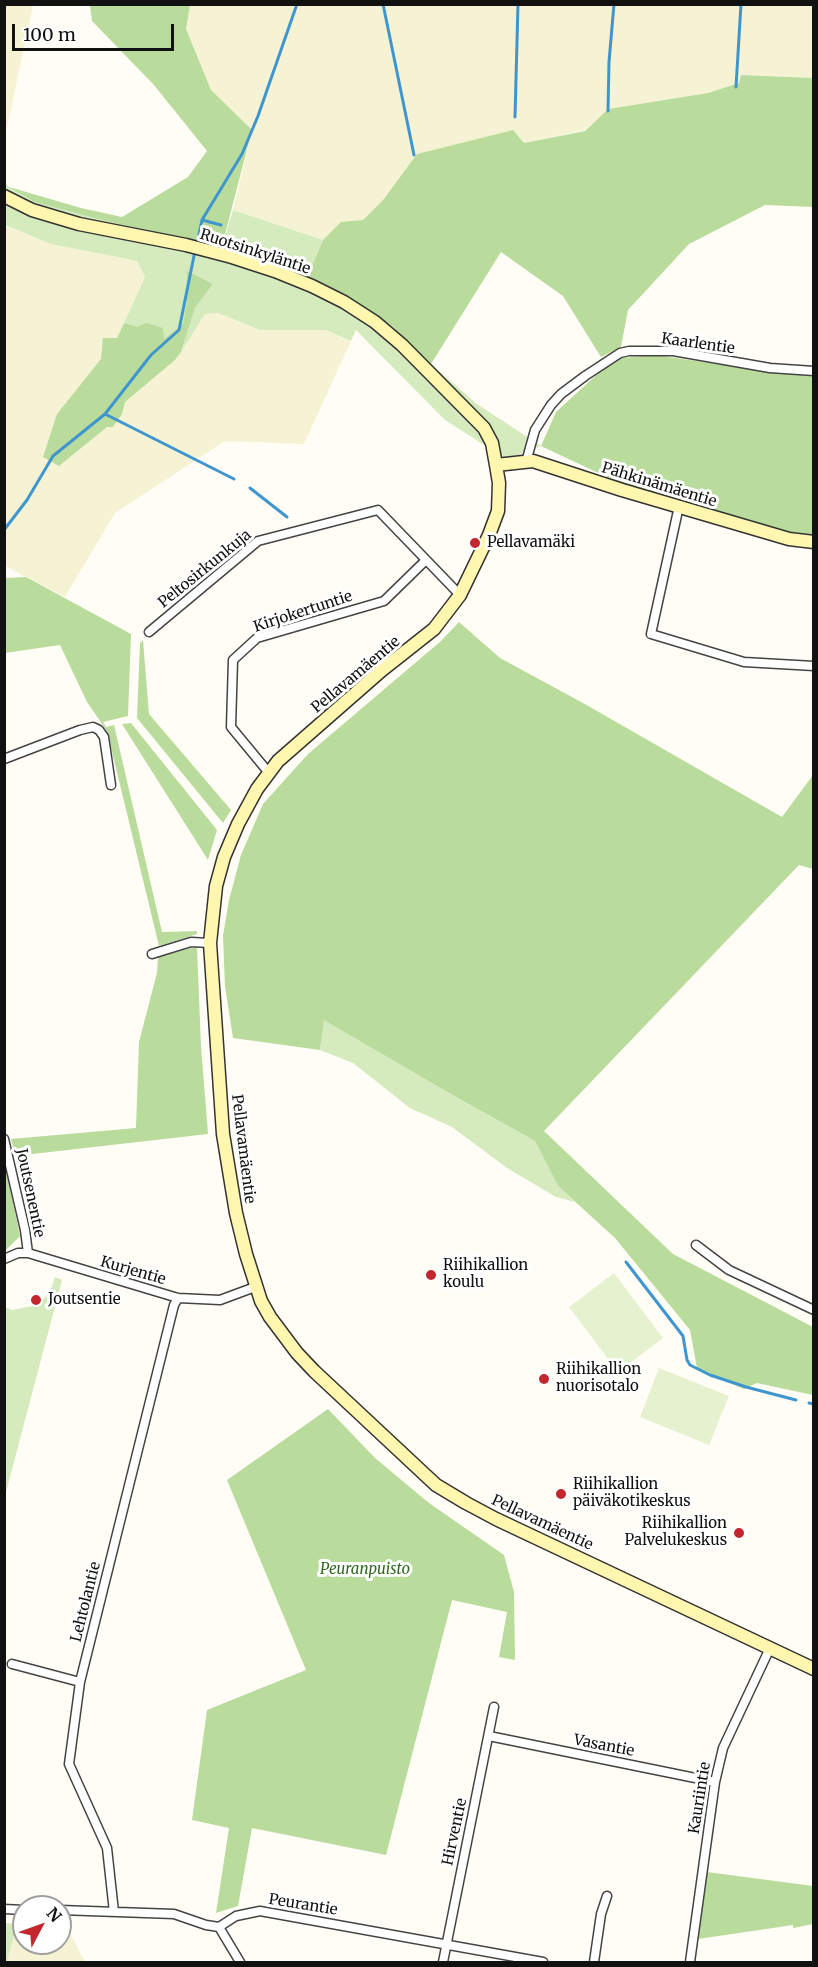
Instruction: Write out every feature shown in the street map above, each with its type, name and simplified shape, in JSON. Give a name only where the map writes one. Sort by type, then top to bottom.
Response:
[{"type":"street","name":"Ruotsinkyläntie","points":[[4,196],[32,210],[79,224],[186,245],[232,257],[275,271],[344,302],[375,322],[402,345],[484,428],[492,443],[496,465]]},
{"type":"street","name":"Kaarlentie","points":[[526,462],[535,430],[551,405],[561,394],[606,360],[620,353],[673,351],[770,368],[813,370]]},
{"type":"street","name":"Pähkinämäentie","points":[[496,465],[533,461],[622,490],[789,539],[813,542]]},
{"type":"street","name":"Pellavamäentie","points":[[496,465],[499,483],[498,511],[482,551],[448,612],[434,629],[278,761],[257,789],[238,824],[224,857],[216,886],[210,943],[223,1134],[236,1213],[255,1287],[270,1317],[308,1365],[436,1485],[496,1518],[813,1669]]},
{"type":"street","points":[[679,506],[651,634],[744,662],[813,666]]},
{"type":"street","name":"Peltosirkunkuja","points":[[149,632],[258,541],[378,510],[460,594]]},
{"type":"street","name":"Kirjokertuntie","points":[[269,773],[231,727],[233,660],[256,639],[384,601],[426,560]]},
{"type":"street","points":[[4,759],[93,727],[99,729],[104,737],[111,785]]},
{"type":"street","points":[[152,954],[191,942],[210,943]]},
{"type":"street","name":"Joutsenentie","points":[[4,1139],[25,1230],[28,1253]]},
{"type":"street","points":[[696,1245],[729,1270],[813,1310]]},
{"type":"street","points":[[4,1259],[18,1253],[28,1253]]},
{"type":"street","name":"Kurjentie","points":[[28,1253],[178,1298],[220,1300],[255,1287]]},
{"type":"street","name":"Lehtolantie","points":[[114,1912],[107,1848],[69,1764],[80,1682],[178,1298]]},
{"type":"street","name":"Kauriintie","points":[[690,1962],[714,1782],[723,1748],[770,1648]]},
{"type":"street","points":[[12,1664],[80,1682]]},
{"type":"street","name":"Hirventie","points":[[442,1962],[494,1707]]},
{"type":"street","name":"Vasantie","points":[[489,1737],[714,1782]]},
{"type":"street","points":[[594,1962],[601,1914],[607,1896]]},
{"type":"street","points":[[72,1911],[174,1914],[219,1927],[240,1962]]},
{"type":"street","name":"Peurantie","points":[[219,1927],[236,1916],[260,1911],[543,1962]]},
{"type":"shaded area","points":[[190,4],[813,5],[813,78],[741,75],[739,83],[708,93],[608,109],[585,130],[523,143],[417,154],[383,200],[363,220],[341,223],[323,240],[233,210],[252,131],[211,90],[186,29]]},
{"type":"shaded area","points":[[4,5],[33,5],[5,137]]},
{"type":"shaded area","points":[[4,225],[51,244],[137,261],[145,277],[117,338],[103,339],[102,359],[57,414],[59,466],[122,414],[125,402],[175,360],[205,314],[218,313],[260,330],[326,330],[351,341],[304,444],[225,441],[115,513],[65,597],[5,566]]},
{"type":"shaded area","points":[[72,1937],[85,1962],[7,1962],[12,1943],[12,1955],[72,1955]]},
{"type":"green space","points":[[90,5],[190,5],[186,29],[211,90],[252,130],[222,246],[110,222],[35,202],[9,187],[81,208],[122,217],[188,177],[207,151],[154,85],[92,21]]},
{"type":"green space","points":[[741,75],[813,78],[813,207],[765,205],[689,244],[628,310],[621,347],[601,357],[563,296],[501,252],[431,364],[392,326],[356,302],[307,278],[323,240],[341,222],[363,220],[383,200],[417,154],[513,130],[524,143],[585,131],[608,109],[708,93],[739,83]]},
{"type":"green space","points":[[4,182],[9,187],[110,222],[222,246],[233,210],[323,240],[307,278],[356,302],[392,326],[477,404],[541,446],[520,454],[514,464],[445,420],[356,330],[351,341],[326,330],[260,330],[218,313],[205,314],[181,352],[195,308],[213,284],[187,272],[187,301],[183,323],[164,339],[124,323],[145,277],[137,261],[51,244],[5,225]]},
{"type":"green space","points":[[187,271],[213,284],[195,308],[181,352],[175,360],[125,402],[122,414],[113,427],[107,427],[59,466],[43,457],[57,414],[101,359],[103,338],[117,338],[124,323],[137,327],[146,323],[163,328],[164,339],[183,323],[187,301]]},
{"type":"green space","points":[[656,355],[764,371],[813,374],[813,535],[783,531],[613,480],[541,446],[556,412],[603,369],[622,358]]},
{"type":"green space","points":[[26,577],[131,634],[128,716],[103,722],[106,727],[114,725],[162,932],[197,931],[197,934],[159,946],[107,731],[87,702],[60,645],[5,653],[5,578]]},
{"type":"green space","points":[[459,622],[500,658],[782,817],[813,775],[813,869],[799,865],[544,1131],[673,1254],[813,1327],[813,1395],[757,1383],[744,1389],[697,1368],[690,1330],[615,1238],[558,1186],[535,1141],[324,1020],[320,1050],[233,1038],[225,986],[223,936],[229,900],[241,855],[263,804],[308,754],[441,641]]},
{"type":"green space","points":[[143,640],[149,714],[231,810],[223,823],[137,718],[140,643]]},
{"type":"green space","points":[[131,723],[217,830],[208,860],[122,724]]},
{"type":"green space","points":[[197,948],[208,1134],[15,1156],[11,1139],[136,1128],[139,1042],[157,973],[158,957]]},
{"type":"green space","points":[[323,1019],[535,1141],[558,1186],[575,1202],[556,1197],[507,1168],[452,1127],[410,1108],[353,1063],[320,1050]]},
{"type":"green space","points":[[5,1164],[20,1236],[4,1251]]},
{"type":"green space","points":[[614,1273],[663,1338],[618,1372],[569,1307]]},
{"type":"green space","points":[[55,1277],[62,1280],[5,1496],[5,1307],[12,1310],[38,1305],[50,1292]]},
{"type":"green space","points":[[659,1368],[729,1396],[709,1445],[640,1417]]},
{"type":"green space","name":"Peuranpuisto","points":[[328,1409],[375,1458],[429,1503],[504,1555],[514,1592],[515,1660],[499,1657],[507,1612],[452,1600],[386,1855],[252,1828],[238,1906],[216,1913],[229,1828],[192,1820],[207,1710],[306,1670],[227,1480]]},
{"type":"green space","points":[[707,1872],[813,1886],[813,1924],[698,1939]]},
{"type":"green space","points":[[5,1923],[12,1924],[12,1943],[7,1962],[5,1962]]},
{"type":"waterway","points":[[197,244],[202,220],[242,154],[258,116],[297,4]]},
{"type":"waterway","points":[[383,4],[414,155]]},
{"type":"waterway","points":[[515,117],[518,4]]},
{"type":"waterway","points":[[608,111],[614,4]]},
{"type":"waterway","points":[[736,87],[741,4]]},
{"type":"waterway","points":[[202,220],[221,225]]},
{"type":"waterway","points":[[4,530],[27,500],[53,456],[105,414],[151,355],[179,330],[195,251]]},
{"type":"waterway","points":[[105,414],[234,479]]},
{"type":"waterway","points":[[250,488],[287,517]]},
{"type":"waterway","points":[[626,1262],[683,1336],[690,1365],[710,1375],[746,1387],[796,1400]]},
{"type":"waterway","points":[[809,1403],[814,1404]]},
{"type":"place","name":"Pellavamäki","points":[[475,543]]},
{"type":"place","name":"Riihikallion koulu","points":[[431,1275]]},
{"type":"place","name":"Joutsentie","points":[[36,1300]]},
{"type":"place","name":"Riihikallion nuorisotalo","points":[[544,1379]]},
{"type":"place","name":"Riihikallion päiväkotikeskus","points":[[561,1494]]},
{"type":"place","name":"Riihikallion Palvelukeskus","points":[[739,1533]]}]
